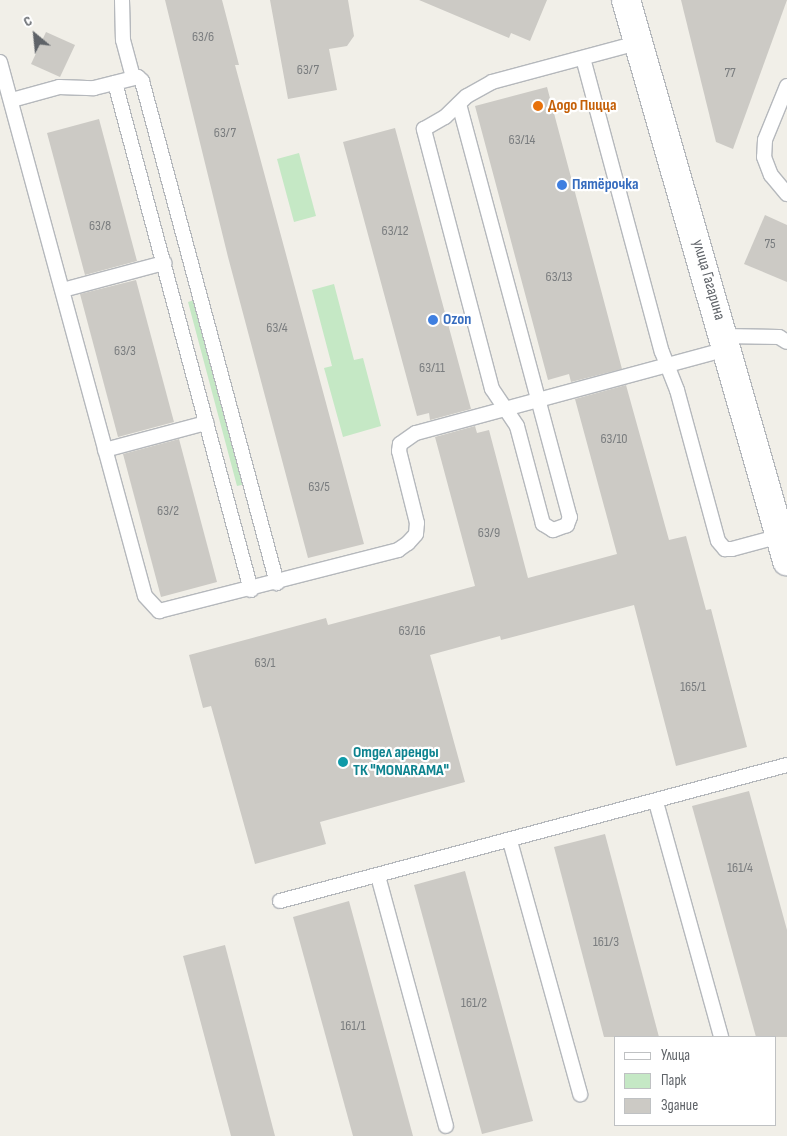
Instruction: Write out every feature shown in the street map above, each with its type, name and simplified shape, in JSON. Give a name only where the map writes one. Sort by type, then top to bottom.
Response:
[{"type":"street","name":"улица Гагарина","points":[[626,1],[726,342],[783,548]]},
{"type":"lane","points":[[122,0],[123,40],[133,78]]},
{"type":"lane","points":[[459,104],[570,517],[567,525],[558,528],[548,530],[543,524],[517,426],[492,388],[424,134],[426,125],[445,117],[459,104],[492,82],[638,43]]},
{"type":"lane","points":[[583,58],[667,365],[720,546],[732,549],[783,548]]},
{"type":"lane","points":[[0,62],[12,100],[105,450],[150,606],[159,611],[172,611],[398,550],[416,534],[417,523],[400,444],[416,433],[667,365],[726,342],[778,338],[787,342]]},
{"type":"lane","points":[[12,100],[59,87],[94,88],[138,77],[144,86],[277,583]]},
{"type":"lane","points":[[115,83],[251,590]]},
{"type":"lane","points":[[787,86],[765,140],[764,157],[771,175],[787,194]]},
{"type":"lane","points":[[63,290],[164,263]]},
{"type":"lane","points":[[105,450],[206,423]]},
{"type":"lane","points":[[280,901],[656,802],[787,765]]},
{"type":"lane","points":[[656,802],[721,1036]]},
{"type":"lane","points":[[510,841],[580,1094]]},
{"type":"lane","points":[[378,876],[446,1126]]},
{"type":"green space","points":[[299,153],[316,216],[294,222],[277,159]]},
{"type":"green space","points":[[334,284],[354,360],[363,358],[381,426],[343,437],[324,368],[332,366],[312,290]]},
{"type":"green space","points":[[197,299],[246,484],[237,486],[188,302]]},
{"type":"building","points":[[165,0],[222,0],[239,65],[235,65],[364,544],[308,558],[228,257]]},
{"type":"building","points":[[270,0],[348,0],[354,36],[347,46],[329,49],[337,90],[288,99]]},
{"type":"building","points":[[419,0],[547,0],[530,41],[511,33],[509,38]]},
{"type":"building","points":[[681,0],[787,0],[733,149],[716,142]]},
{"type":"building","points":[[46,32],[75,45],[60,77],[31,64]]},
{"type":"building","points":[[547,87],[622,369],[571,382],[569,374],[548,380],[475,106]]},
{"type":"building","points":[[99,119],[137,261],[85,275],[47,133]]},
{"type":"building","points":[[395,128],[471,409],[430,420],[429,413],[417,416],[343,142]]},
{"type":"building","points":[[765,215],[787,225],[787,282],[744,264]]},
{"type":"building","points":[[136,280],[174,422],[118,437],[80,294]]},
{"type":"building","points":[[626,385],[669,540],[686,536],[706,610],[711,609],[747,747],[676,766],[634,605],[501,640],[500,636],[430,655],[465,782],[320,822],[326,844],[255,864],[211,706],[203,708],[189,655],[326,618],[328,625],[475,586],[435,437],[475,426],[477,433],[489,430],[528,578],[617,554],[575,399]]},
{"type":"building","points":[[179,439],[217,582],[161,597],[123,454]]},
{"type":"building","points":[[749,791],[787,930],[787,1037],[756,1036],[692,806]]},
{"type":"building","points":[[605,834],[659,1036],[604,1037],[554,847]]},
{"type":"building","points":[[465,871],[533,1121],[482,1134],[414,885]]},
{"type":"building","points":[[349,901],[413,1136],[353,1136],[293,917]]},
{"type":"building","points":[[225,945],[275,1136],[231,1136],[183,956]]},
{"type":"place","name":"Додо Пицца","points":[[538,106]]},
{"type":"place","name":"Пятёрочка","points":[[562,185]]},
{"type":"place","name":"Ozon","points":[[433,320]]},
{"type":"place","name":"Отдел аренды ТК \"MONARAMA\"","points":[[343,762]]}]
